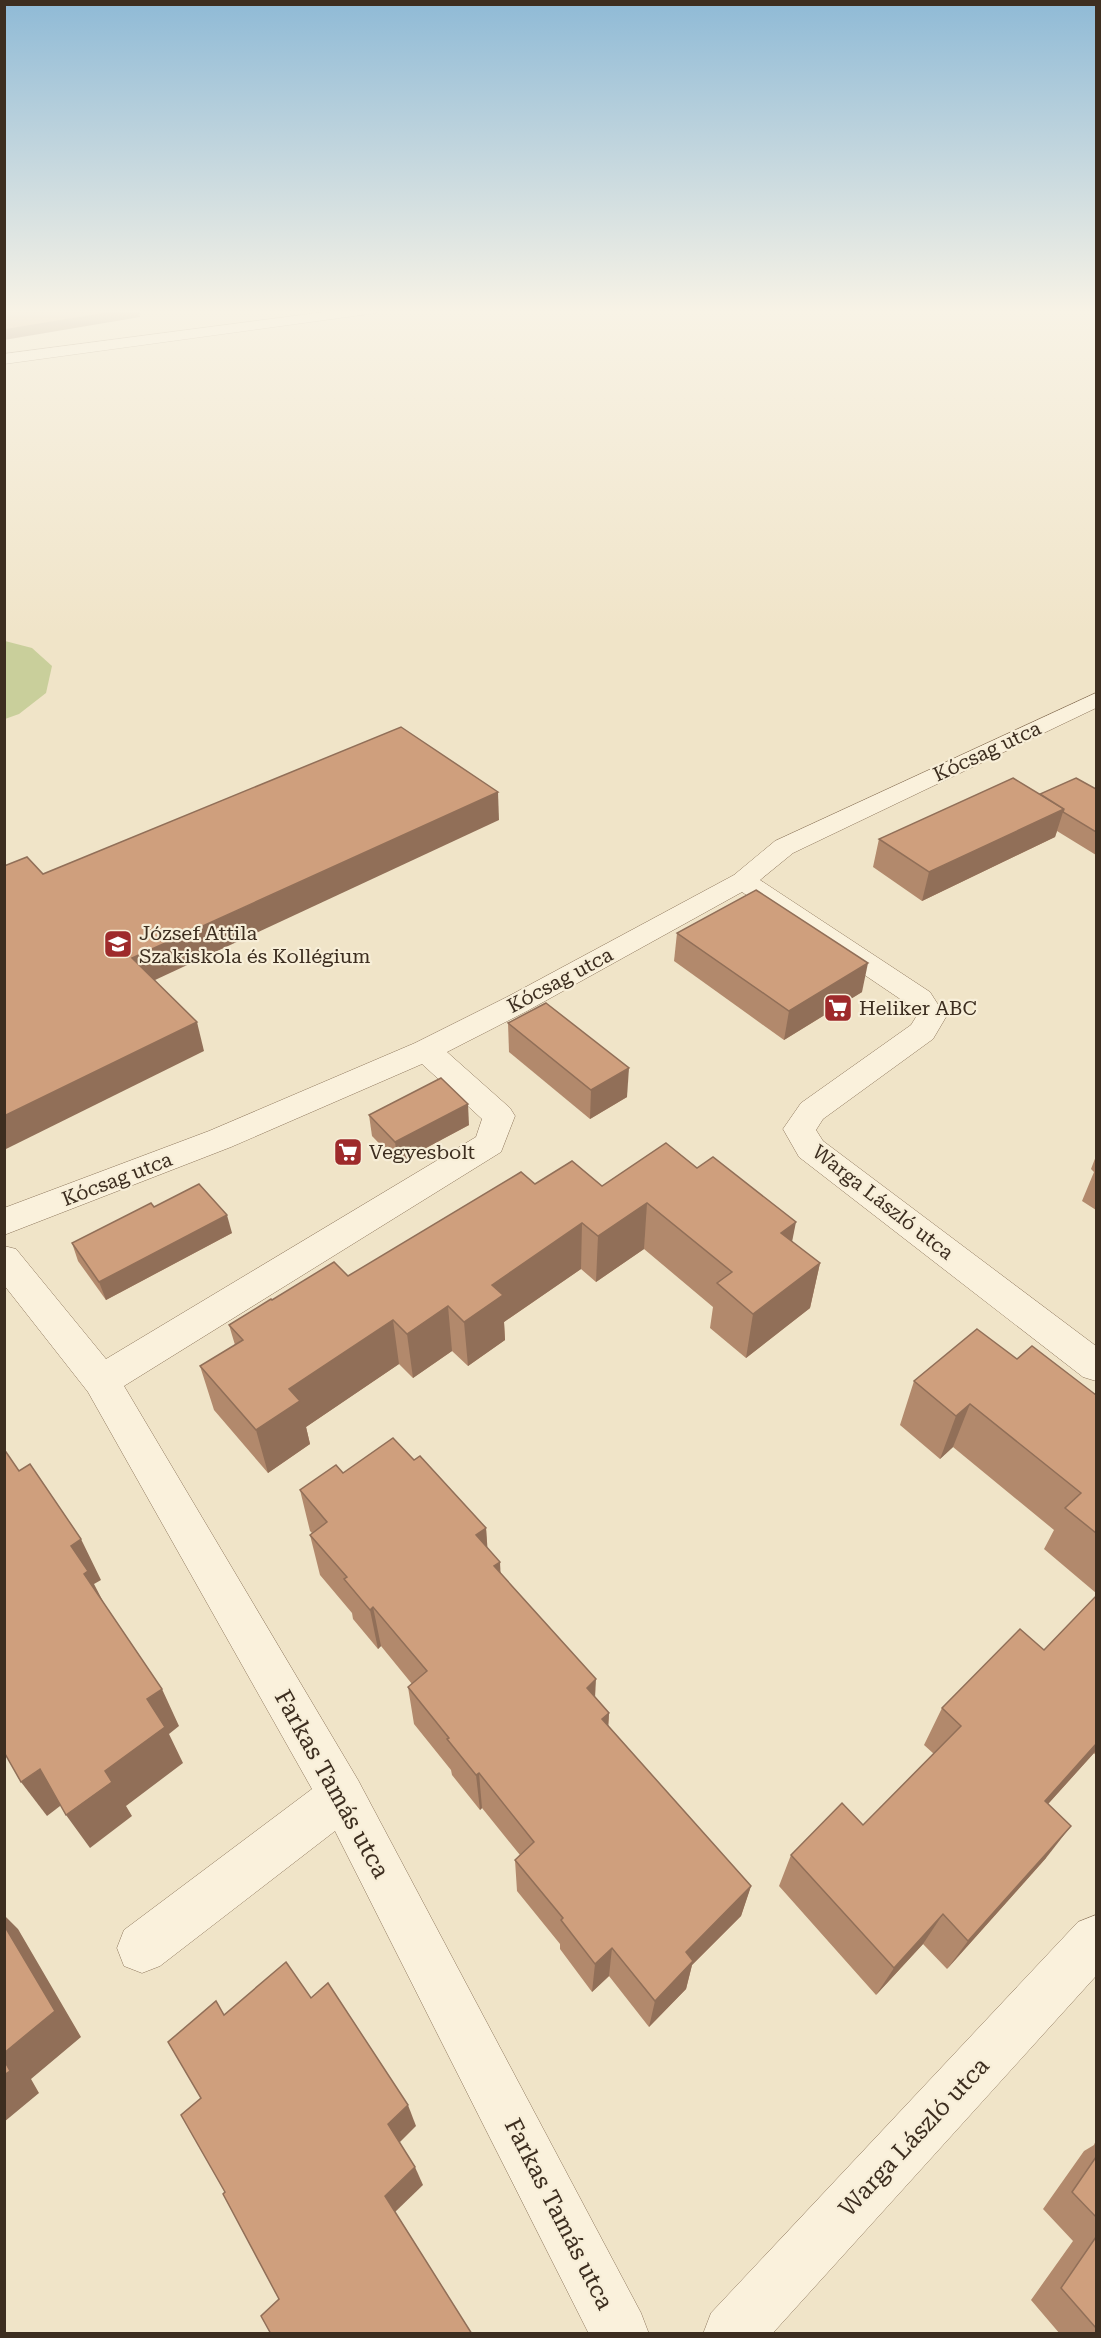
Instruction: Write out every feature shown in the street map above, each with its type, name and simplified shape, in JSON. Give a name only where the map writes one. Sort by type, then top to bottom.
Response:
[{"type":"street","name":"Kócsag utca","points":[[4,1222],[220,1139],[426,1050],[517,1004],[742,881],[783,847],[1096,700]]},
{"type":"street","name":"Warga László utca","points":[[742,881],[920,999],[931,1017],[922,1032],[812,1112],[799,1129],[811,1149],[1096,1366]]},
{"type":"street","points":[[101,1381],[490,1144],[499,1116],[426,1050]]},
{"type":"street","name":"Farkas Tamás utca","points":[[4,1259],[101,1381],[342,1796],[621,2334]]},
{"type":"street","points":[[142,1948],[342,1796]]},
{"type":"street","name":"Warga László utca","points":[[732,2334],[1096,1940]]},
{"type":"green space","points":[[5,641],[32,648],[52,666],[46,693],[19,714],[5,719]]},
{"type":"building","name":"József Attila Szakiskola és Kollégium","points":[[401,727],[498,792],[132,958],[197,1022],[4,1116],[4,866],[27,857],[43,874]]},
{"type":"building","points":[[1013,778],[1064,809],[929,872],[879,839]]},
{"type":"building","points":[[1076,778],[1096,789],[1096,832],[1063,812],[1064,809],[1040,794]]},
{"type":"building","points":[[756,890],[868,963],[789,1011],[677,933]]},
{"type":"building","points":[[546,1003],[629,1068],[591,1090],[508,1023]]},
{"type":"building","points":[[441,1078],[468,1104],[395,1142],[369,1115]]},
{"type":"building","points":[[666,1143],[697,1168],[713,1157],[796,1222],[781,1233],[820,1263],[753,1314],[717,1283],[732,1272],[647,1203],[598,1236],[582,1223],[492,1285],[503,1295],[464,1322],[448,1306],[407,1334],[393,1320],[289,1389],[300,1401],[256,1430],[200,1366],[243,1340],[229,1325],[271,1299],[334,1262],[348,1276],[521,1172],[535,1184],[572,1161],[602,1186]]},
{"type":"building","points":[[199,1184],[227,1215],[99,1282],[72,1243],[151,1203],[154,1207]]},
{"type":"building","points":[[977,1329],[1017,1359],[1032,1346],[1096,1395],[1096,1533],[1065,1508],[1081,1493],[970,1404],[956,1416],[914,1381]]},
{"type":"building","points":[[393,1438],[414,1460],[420,1456],[486,1528],[476,1535],[500,1562],[494,1566],[596,1679],[587,1688],[609,1713],[602,1719],[751,1886],[686,1952],[693,1961],[655,2001],[612,1948],[595,1964],[561,1920],[563,1918],[515,1860],[534,1842],[479,1773],[476,1775],[408,1687],[427,1671],[373,1607],[370,1610],[344,1579],[347,1577],[310,1535],[327,1522],[300,1490],[336,1465],[343,1473]]},
{"type":"building","points":[[6,1452],[19,1471],[30,1464],[81,1539],[71,1546],[88,1571],[84,1574],[162,1689],[147,1699],[165,1727],[105,1771],[112,1782],[66,1815],[40,1769],[21,1782],[4,1752],[4,1453]]},
{"type":"building","points":[[1096,1596],[1096,1744],[1045,1801],[1071,1826],[968,1941],[943,1914],[894,1968],[791,1855],[842,1803],[863,1825],[961,1726],[942,1708],[1020,1629],[1044,1650]]},
{"type":"building","points":[[4,1925],[55,2011],[4,2053]]},
{"type":"building","points":[[286,1962],[311,1998],[328,1983],[408,2105],[388,2124],[415,2167],[385,2196],[472,2334],[271,2334],[261,2316],[279,2299],[223,2194],[225,2192],[181,2115],[201,2098],[168,2042],[216,2001],[224,2015]]},
{"type":"building","points":[[4,2060],[10,2071],[4,2075]]},
{"type":"building","points":[[1096,2157],[1096,2217],[1072,2192]]},
{"type":"building","points":[[1096,2237],[1096,2328],[1061,2288]]},
{"type":"place","name":"József Attila Szakiskola és Kollégium","points":[[118,944]]},
{"type":"place","name":"Heliker ABC","points":[[838,1008]]},
{"type":"place","name":"Vegyesbolt","points":[[348,1152]]}]
